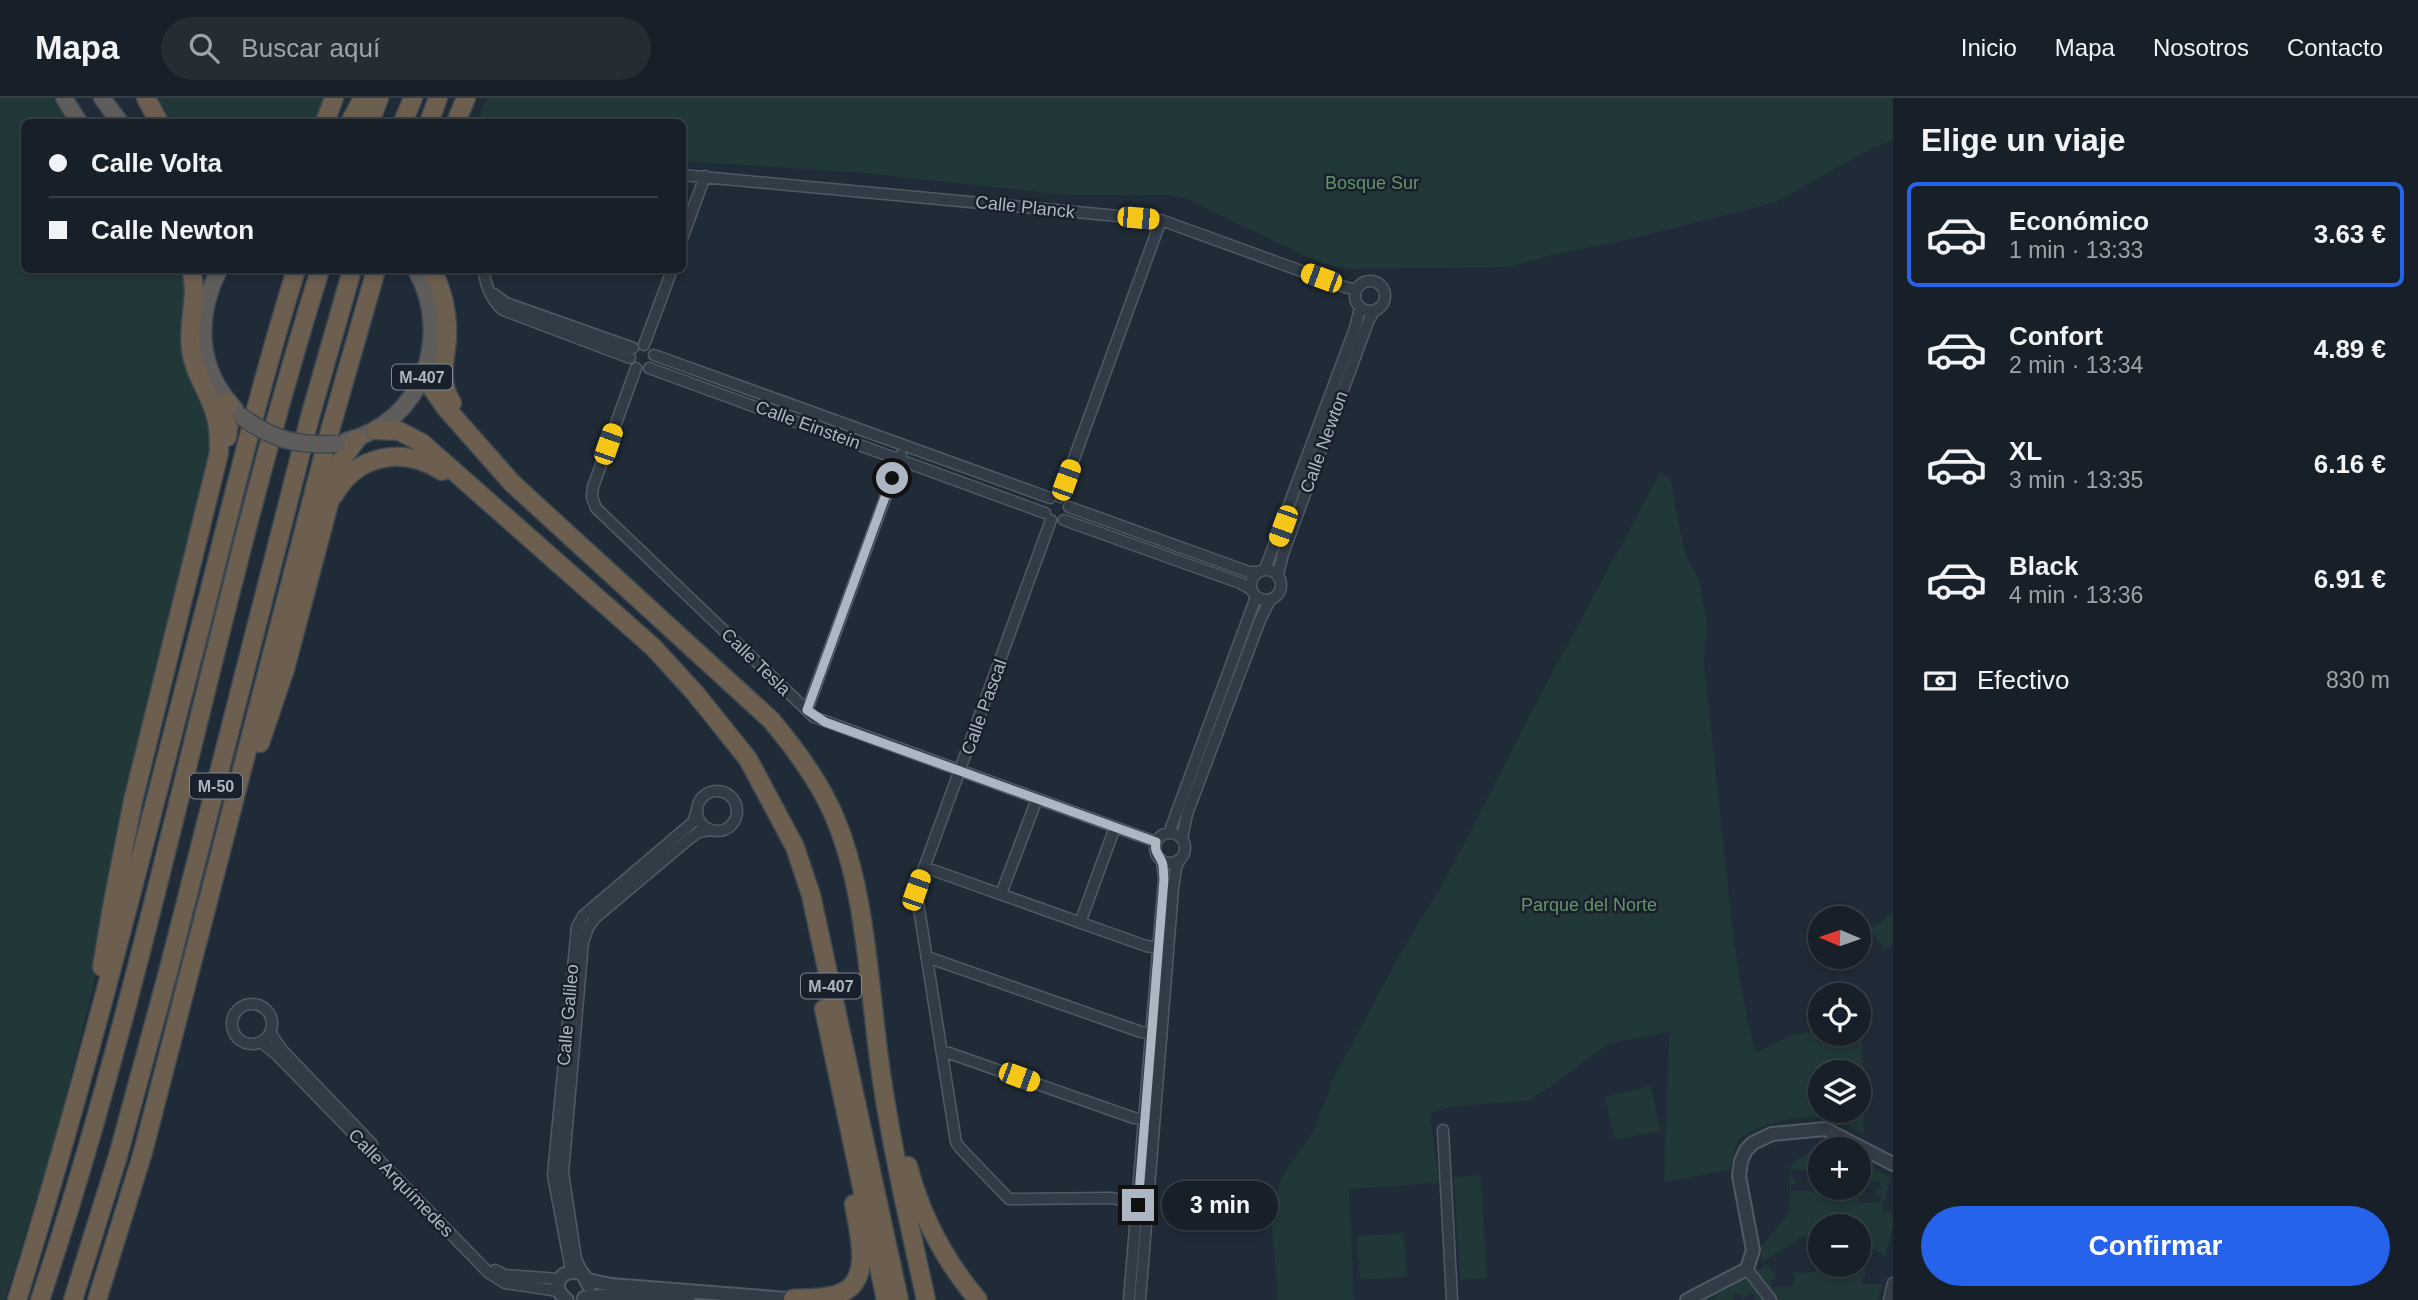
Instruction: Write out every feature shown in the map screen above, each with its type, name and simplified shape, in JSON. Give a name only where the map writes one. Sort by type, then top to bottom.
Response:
[{"type":"highway","points":[[64,98],[77,119]]},
{"type":"highway","points":[[102,98],[120,119]]},
{"type":"highway","points":[[109,98],[120,119]]},
{"type":"highway","points":[[146,98],[157,119]]},
{"type":"highway","points":[[326,119],[334,98]]},
{"type":"highway","points":[[346,119],[353,98]]},
{"type":"highway","points":[[352,119],[363,98]]},
{"type":"highway","points":[[371,119],[379,98]]},
{"type":"highway","points":[[404,119],[413,98]]},
{"type":"highway","points":[[420,119],[427,98]]},
{"type":"highway","points":[[430,119],[438,98]]},
{"type":"highway","points":[[457,119],[466,98]]},
{"type":"highway","points":[[84,1076],[126,835],[219,453],[219,432],[213,406],[191,354],[189,326],[194,284],[192,273]]},
{"type":"highway","name":"M-407","points":[[206,273],[209,289]]},
{"type":"highway","name":"M-407","points":[[217,273],[209,289],[203,312],[202,337],[206,361],[215,383],[241,416],[256,427],[284,440],[309,445],[337,444],[357,439],[376,429],[403,407],[418,387],[430,352],[432,318],[426,292],[417,273]]},
{"type":"highway","points":[[17,1300],[84,1076],[229,514],[295,273]]},
{"type":"highway","name":"M-50","points":[[40,1300],[90,1140],[250,520],[319,273]]},
{"type":"highway","name":"M-50","points":[[73,1300],[118,1156],[164,989],[310,417],[351,273]]},
{"type":"highway","points":[[97,1300],[143,1152],[323,458],[375,273]]},
{"type":"highway","points":[[433,273],[443,297],[447,323],[443,382],[451,400],[479,444]]},
{"type":"highway","name":"M-407","points":[[425,370],[432,388],[445,407],[512,484],[771,720],[800,755],[827,800],[845,844],[859,904],[881,1080],[926,1299]]},
{"type":"highway","points":[[195,552],[228,432],[228,402]]},
{"type":"highway","name":"M-407","points":[[376,429],[399,431],[422,443],[482,495],[653,647],[703,702],[748,759],[795,847],[807,883],[892,1297]]},
{"type":"highway","points":[[210,899],[223,867],[248,776],[285,669],[340,462],[357,439]]},
{"type":"highway","points":[[330,500],[357,469],[392,456],[418,458],[428,462],[482,495]]},
{"type":"highway","name":"M-407","points":[[703,702],[744,770],[789,854],[802,900],[845,1107],[892,1297]]},
{"type":"highway","name":"M-407","points":[[881,1080],[894,1103],[917,1199],[949,1261],[978,1300]]},
{"type":"highway","name":"M-407","points":[[797,1300],[842,1292],[852,1286],[858,1277],[861,1264],[850,1178],[845,1107]]},
{"type":"street","name":"Calle Planck","points":[[686,175],[1161,220],[1356,290]]},
{"type":"street","points":[[686,228],[705,176]]},
{"type":"street","points":[[1161,220],[1055,497],[1045,505],[1048,517],[1064,520],[1240,583],[1254,594],[1270,600]]},
{"type":"street","points":[[485,273],[490,291],[506,303],[631,353],[636,368],[649,368],[653,362],[654,355],[649,346],[644,345]]},
{"type":"street","points":[[631,353],[644,345],[670,273]]},
{"type":"street","points":[[1374,281],[1385,291],[1385,301],[1379,309],[1364,311],[1355,299],[1356,290],[1359,285],[1374,281]]},
{"type":"street","name":"Calle Newton","points":[[1261,571],[1355,328],[1360,308]]},
{"type":"street","name":"Calle Newton","points":[[1278,574],[1287,541],[1374,311]]},
{"type":"street","name":"Calle Einstein","points":[[654,355],[904,446],[1055,497]]},
{"type":"street","name":"Calle Tesla","points":[[636,368],[593,487],[592,497],[596,508],[807,710],[825,722],[1156,842]]},
{"type":"street","name":"Calle Einstein","points":[[649,368],[899,459],[1048,517]]},
{"type":"street","points":[[807,710],[904,446]]},
{"type":"street","points":[[1055,497],[1066,500],[1069,507],[1069,514],[1064,520]]},
{"type":"street","points":[[1069,507],[1249,572],[1278,574],[1281,580],[1281,591],[1270,600],[1260,620],[1187,814],[1182,839],[1185,851],[1176,867],[1140,1300]]},
{"type":"street","name":"Calle Pascal","points":[[1048,517],[916,890],[956,1142],[1009,1199],[1112,1199],[1138,1205]]},
{"type":"street","points":[[1169,833],[1254,594],[1252,578],[1261,571]]},
{"type":"street","points":[[718,792],[732,799],[736,811],[733,822],[724,830],[710,830],[701,823],[697,810],[707,794],[718,792]]},
{"type":"street","points":[[1001,894],[1037,799]]},
{"type":"street","name":"Calle Galileo","points":[[581,1275],[553,1175],[577,927],[583,916],[694,822],[697,810]]},
{"type":"street","points":[[1080,923],[1115,827]]},
{"type":"street","name":"Calle Galileo","points":[[581,1275],[576,1259],[563,1173],[583,942],[595,918],[689,839],[699,832],[710,830]]},
{"type":"street","points":[[1129,1300],[1164,879],[1162,862],[1155,848],[1160,836],[1169,833],[1182,839]]},
{"type":"street","points":[[1162,862],[1170,864],[1180,861]]},
{"type":"street","points":[[924,867],[1158,948]]},
{"type":"street","points":[[927,957],[1151,1034]]},
{"type":"street","name":"Calle Arquímedes","points":[[252,1004],[265,1009],[272,1022],[270,1032],[282,1050],[494,1270],[562,1290],[505,1283],[489,1273],[277,1055],[261,1042],[246,1043],[235,1035],[232,1028],[237,1012],[252,1004]]},
{"type":"street","points":[[261,1042],[270,1032]]},
{"type":"street","points":[[942,1052],[1134,1118],[1144,1119]]},
{"type":"street","points":[[1687,1300],[1747,1269],[1753,1250],[1739,1176],[1741,1161],[1753,1143],[1772,1134],[1825,1129],[1893,1164]]},
{"type":"street","points":[[1443,1130],[1452,1300]]},
{"type":"street","points":[[1747,1269],[1770,1300]]},
{"type":"street","points":[[562,1290],[581,1275]]},
{"type":"street","points":[[581,1275],[589,1287],[582,1299]]},
{"type":"street","points":[[581,1275],[611,1285],[797,1300]]},
{"type":"street","points":[[1889,1300],[1893,1283]]},
{"type":"street","points":[[582,1299],[611,1295],[690,1300]]},
{"type":"green space","points":[[0,98],[52,98],[67,119],[21,119],[21,273],[183,273],[212,441],[135,770],[93,987],[57,1131],[5,1300],[0,1300]]},
{"type":"green space","points":[[158,98],[325,98],[316,119],[170,119]]},
{"type":"green space","name":"Bosque Sur","points":[[487,98],[1893,98],[1893,140],[1874,147],[1776,202],[1623,241],[1552,255],[1509,267],[1349,269],[1324,264],[1187,199],[1171,195],[1068,195],[863,173],[686,161],[686,119],[478,119]]},
{"type":"green space","name":"Parque del Norte","points":[[1660,473],[1671,480],[1686,556],[1699,580],[1707,624],[1704,662],[1734,942],[1747,1019],[1756,1053],[1792,1035],[1808,1032],[1808,1046],[1863,1046],[1862,1060],[1808,1060],[1808,1117],[1778,1122],[1745,1135],[1738,1142],[1730,1170],[1664,1182],[1669,1032],[1608,1044],[1527,1101],[1449,1107],[1430,1114],[1439,1183],[1349,1189],[1354,1300],[1278,1300],[1271,1215],[1273,1200],[1284,1174],[1313,1132],[1335,1075],[1409,938],[1443,884]]},
{"type":"green space","points":[[1893,913],[1893,944],[1885,950],[1871,928]]},
{"type":"green space","points":[[1651,1086],[1661,1131],[1615,1140],[1605,1097]]},
{"type":"green space","name":"Parque del Norte","points":[[1841,1123],[1864,1123],[1864,1133]]},
{"type":"green space","points":[[1808,1153],[1808,1169],[1790,1170],[1791,1177],[1795,1178],[1791,1191],[1808,1191],[1808,1200],[1881,1202],[1881,1195],[1877,1195],[1876,1189],[1881,1189],[1880,1181],[1871,1181],[1871,1168],[1890,1178],[1882,1210],[1893,1213],[1893,1227],[1885,1256],[1871,1248],[1871,1214],[1808,1214],[1808,1236],[1800,1238],[1762,1263],[1761,1247],[1789,1213],[1790,1169],[1791,1164]]},
{"type":"green space","points":[[1481,1175],[1487,1278],[1460,1280],[1454,1177]]},
{"type":"green space","points":[[1404,1233],[1407,1277],[1360,1280],[1357,1236]]},
{"type":"green space","points":[[1766,1264],[1771,1268],[1771,1273],[1775,1273],[1775,1279],[1771,1280],[1772,1287],[1794,1286],[1794,1273],[1808,1272],[1808,1277],[1861,1277],[1862,1284],[1882,1284],[1878,1300],[1776,1300],[1754,1273]]},
{"type":"green space","points":[[1744,1279],[1749,1281],[1763,1300],[1755,1300],[1755,1294],[1741,1298],[1741,1294],[1734,1294],[1733,1300],[1708,1300]]},
{"type":"route","points":[[892,478],[807,710],[814,718],[1156,842],[1155,848],[1162,862],[1164,879],[1138,1205]]}]
